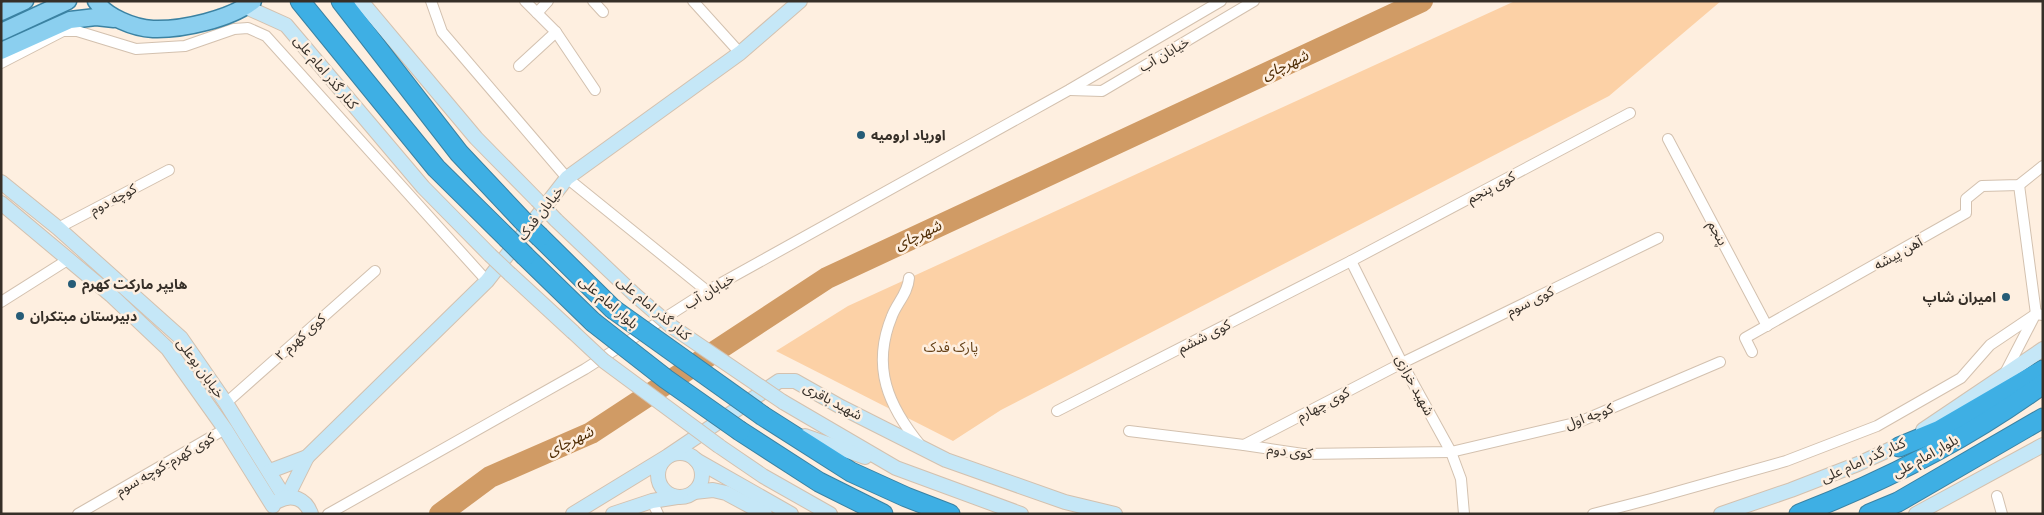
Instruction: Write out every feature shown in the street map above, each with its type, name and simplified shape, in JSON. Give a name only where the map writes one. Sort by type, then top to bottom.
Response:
[{"type":"highway","name":"بلوار امام علی","points":[[300,1],[436,168],[592,322],[666,379],[740,431],[819,482],[883,514]]},
{"type":"highway","name":"بلوار امام علی","points":[[341,1],[459,153],[523,221],[613,309],[763,416],[851,472],[906,497],[950,514]]},
{"type":"highway","points":[[1899,447],[1940,430],[2043,370]]},
{"type":"highway","name":"بلوار امام علی","points":[[1799,514],[1888,477],[2007,410],[2043,384]]},
{"type":"highway","name":"بلوار امام علی","points":[[1869,514],[1898,502],[2040,420]]},
{"type":"highway","points":[[1880,514],[1898,502]]},
{"type":"main road","points":[[1,12],[25,1]]},
{"type":"main road","points":[[1,32],[68,1]]},
{"type":"main road","points":[[1,51],[70,20],[96,17],[116,19],[152,29],[178,27],[224,16],[249,4]]},
{"type":"main road","points":[[99,5],[116,19]]},
{"type":"street","name":"کنار گذر امام علی","points":[[361,1],[476,138],[556,220],[634,294],[671,326],[783,402],[896,468],[1021,514]]},
{"type":"street","points":[[431,1],[442,32],[568,178],[707,291]]},
{"type":"street","points":[[525,1],[556,32],[595,90]]},
{"type":"street","points":[[537,13],[548,1]]},
{"type":"street","points":[[593,1],[603,12]]},
{"type":"street","points":[[694,1],[740,53]]},
{"type":"street","name":"خیابان فدک","points":[[286,497],[307,457],[487,281],[568,178],[740,53],[800,1]]},
{"type":"street","name":"خیابان آب","points":[[328,514],[585,368],[707,291],[1069,90],[1221,1]]},
{"type":"street","name":"خیابان آب","points":[[1069,90],[1102,91],[1254,1]]},
{"type":"street","name":"کنار گذر امام علی","points":[[249,4],[286,25],[423,187],[490,255],[604,361],[763,476],[830,514]]},
{"type":"street","points":[[1,63],[63,31],[77,31],[136,49],[185,46],[234,29],[248,28],[255,31],[266,36],[487,281]]},
{"type":"street","points":[[519,66],[556,32]]},
{"type":"street","name":"کوی پنجم","points":[[1351,261],[1630,113]]},
{"type":"street","name":"پنجم","points":[[1668,140],[1767,326]]},
{"type":"street","points":[[2004,375],[2039,314],[2019,185],[2043,166]]},
{"type":"street","name":"کوچه دوم","points":[[58,228],[168,170]]},
{"type":"street","name":"خیابان بوعلی","points":[[1,182],[58,228],[181,338],[226,403],[286,497]]},
{"type":"street","name":"آهن پیشه","points":[[1767,326],[1966,213],[1966,199],[1982,186],[2019,185]]},
{"type":"street","name":"خیابان بوعلی","points":[[1,203],[70,259],[168,349],[225,429],[272,510]]},
{"type":"street","name":"کوی سوم","points":[[1402,363],[1658,238]]},
{"type":"street","points":[[1,302],[83,251]]},
{"type":"street","name":"شهید خرازی","points":[[1351,261],[1402,363],[1451,452],[1461,479],[1464,514]]},
{"type":"street","name":"کوی ششم","points":[[1057,411],[1351,261]]},
{"type":"street","name":"کوی کهرم ۲","points":[[226,403],[375,271]]},
{"type":"street","points":[[910,278],[909,287],[892,315],[883,344],[882,361],[887,392],[897,412],[922,448]]},
{"type":"street","points":[[1593,514],[1651,500],[1786,461],[1877,426],[1960,378],[1990,345],[2039,314]]},
{"type":"street","points":[[1752,352],[1745,338],[1767,326]]},
{"type":"street","name":"کنار گذر امام علی","points":[[1721,514],[1791,490],[1899,447],[2043,349]]},
{"type":"street","name":"کوچه اول","points":[[1451,452],[1579,422],[1720,362]]},
{"type":"street","name":"کوی چهارم","points":[[1244,445],[1402,363]]},
{"type":"street","name":"شهید باقری","points":[[573,514],[668,456],[779,381],[795,381],[841,407],[946,460],[1065,502],[1115,514]]},
{"type":"street","points":[[782,428],[896,468]]},
{"type":"street","name":"کوی کهرم-کوچه سوم","points":[[78,514],[225,429]]},
{"type":"street","name":"کوی دوم","points":[[1129,431],[1303,454],[1451,452]]},
{"type":"street","points":[[1916,514],[2043,445]]},
{"type":"street","points":[[765,514],[726,493],[713,490],[694,492],[684,497],[678,497],[666,492],[658,480],[659,467],[668,456],[683,453],[791,514]]},
{"type":"street","name":"خیابان فدک","points":[[270,471],[307,457]]},
{"type":"street","points":[[694,492],[702,480],[702,472],[696,460]]},
{"type":"street","points":[[1997,496],[2002,514]]},
{"type":"street","points":[[272,510],[286,497],[295,497],[304,501],[311,514]]},
{"type":"street","points":[[613,514],[655,507],[678,497]]},
{"type":"street","points":[[1925,514],[1942,501]]},
{"type":"green space","name":"پارک فدک","points":[[1515,1],[1721,1],[1609,96],[1001,410],[953,441],[776,351],[848,306]]},
{"type":"waterway","name":"شهرچای","points":[[440,514],[490,477],[591,433],[827,278],[1422,1]]},
{"type":"place","name":"اوریاد ارومیه","points":[[861,135]]},
{"type":"place","name":"هایپر مارکت کهرم","points":[[72,284]]},
{"type":"place","name":"امیران شاپ","points":[[2006,297]]},
{"type":"place","name":"دبیرستان مبتکران","points":[[20,316]]}]
